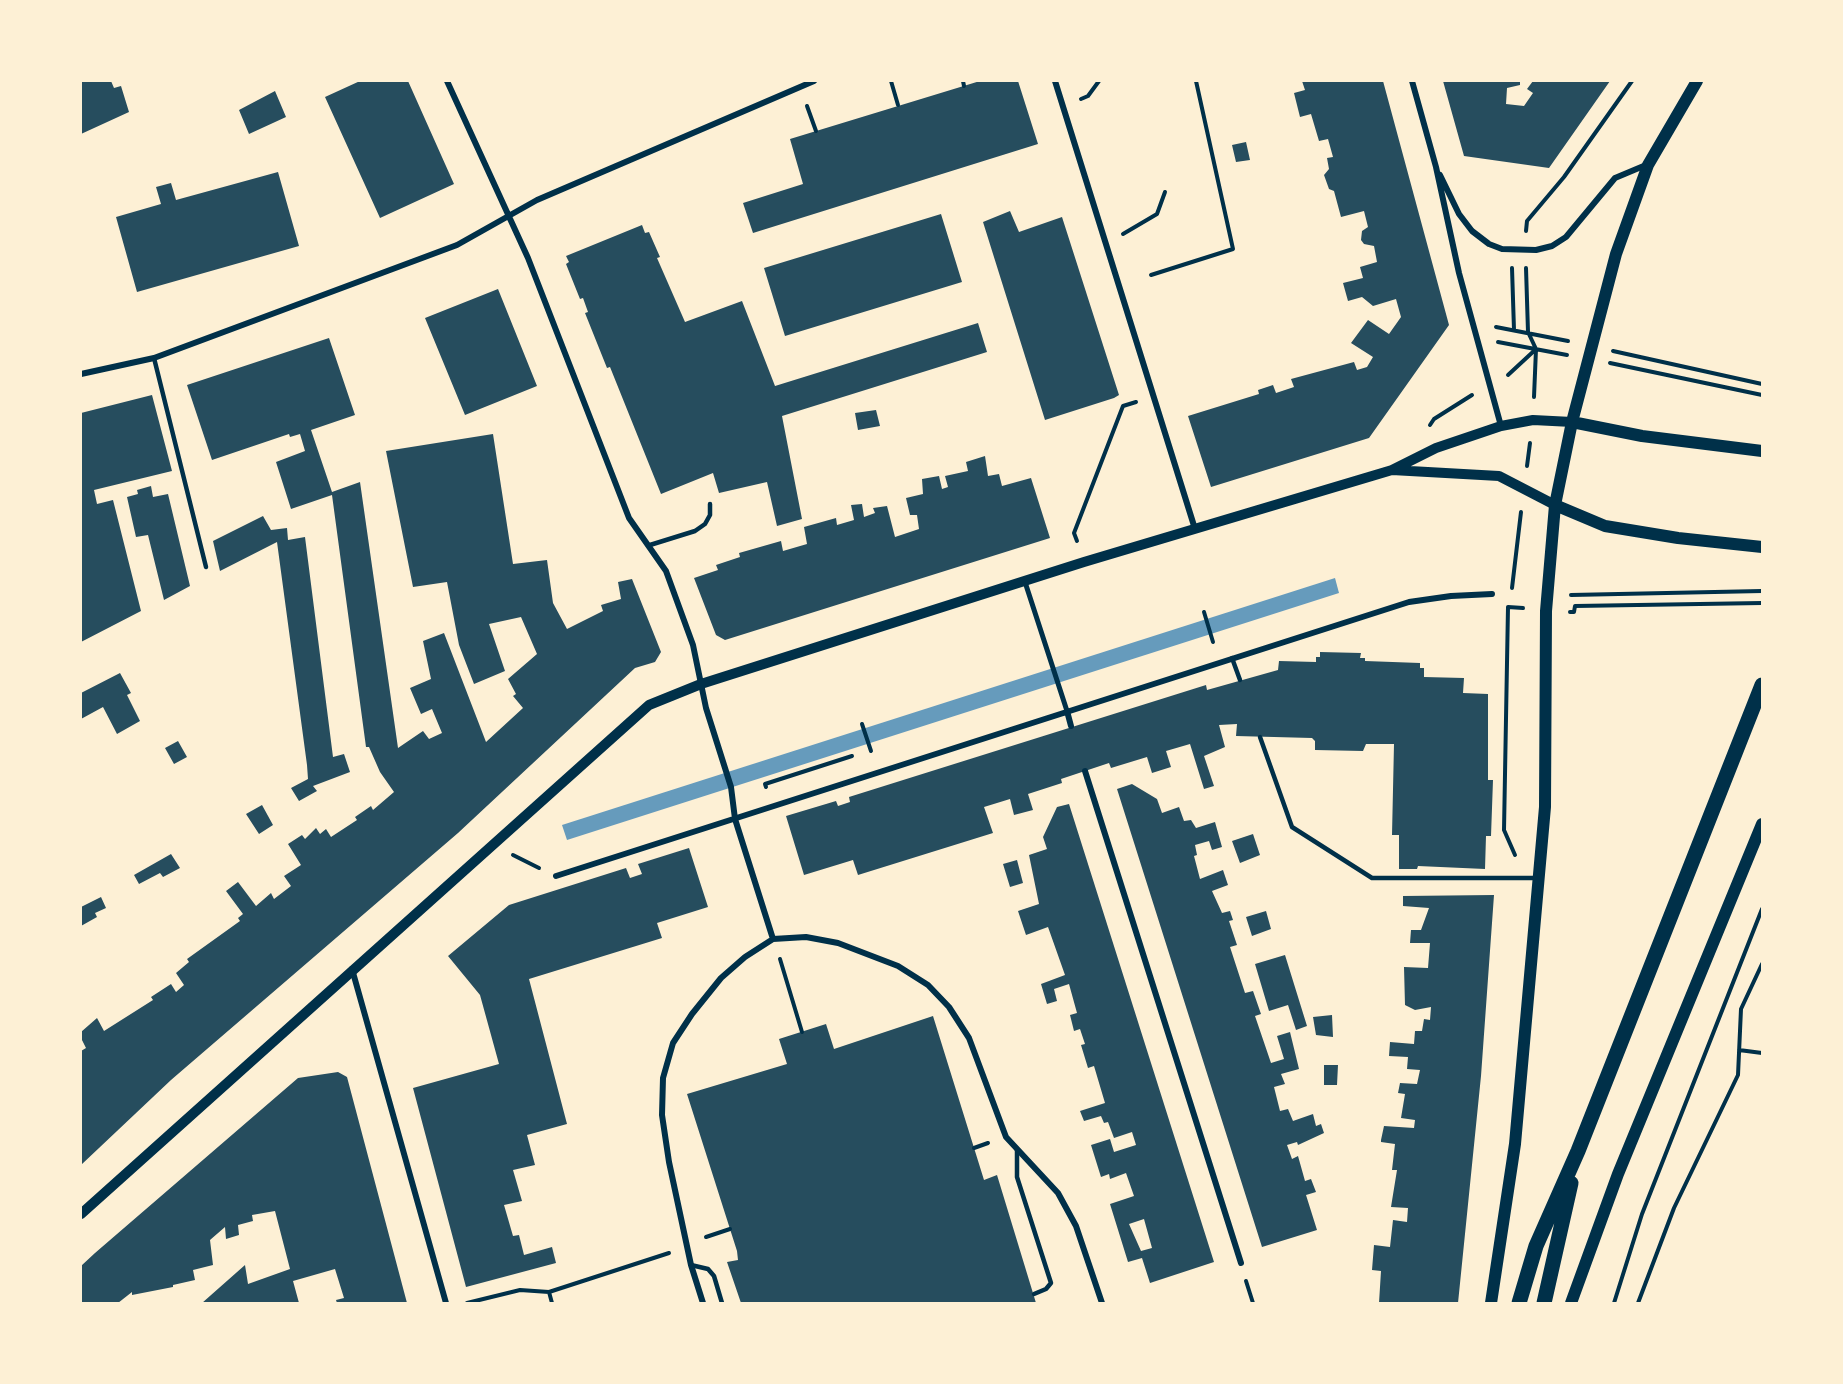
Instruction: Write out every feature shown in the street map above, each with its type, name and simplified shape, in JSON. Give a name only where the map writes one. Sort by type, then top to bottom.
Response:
[{"type":"main road","points":[[1491,1303],[1515,1144],[1536,878],[1545,807],[1546,610],[1555,505],[1587,358],[1616,254],[1648,165],[1696,81]]},
{"type":"main road","points":[[1572,422],[1642,436],[1762,451]]},
{"type":"main road","points":[[1555,505],[1605,526],[1678,538],[1762,547]]},
{"type":"main road","points":[[1519,1303],[1536,1246],[1578,1151],[1762,685]]},
{"type":"main road","points":[[1571,1303],[1618,1174],[1762,824]]},
{"type":"main road","points":[[1544,1303],[1578,1151]]},
{"type":"street","points":[[447,81],[528,258],[629,518],[650,545],[670,581],[693,645],[701,684],[731,787],[735,819],[773,939]]},
{"type":"street","points":[[81,374],[154,358],[457,245],[537,200],[814,81]]},
{"type":"street","points":[[1055,81],[1195,530]]},
{"type":"street","points":[[1412,81],[1501,426]]},
{"type":"street","points":[[1436,167],[1459,214],[1472,231],[1489,244],[1512,250],[1526,250],[1552,246],[1566,237],[1616,178],[1648,165]]},
{"type":"street","points":[[81,1214],[352,969],[496,845],[650,705],[701,684],[1084,562],[1392,470],[1412,459],[1501,426],[1533,420],[1572,422]]},
{"type":"street","points":[[1392,470],[1499,476],[1555,505]]},
{"type":"street","points":[[1025,582],[1071,726]]},
{"type":"street","points":[[556,876],[1409,602],[1451,596],[1492,594]]},
{"type":"street","points":[[1085,771],[1241,1263]]},
{"type":"street","points":[[703,1303],[691,1265],[662,1115],[663,1078],[670,1052],[673,1043],[692,1014],[721,978],[745,957],[773,939],[806,938],[838,944],[898,966],[928,985],[949,1007],[969,1038],[1006,1137],[1058,1193],[1076,1226],[1102,1303]]},
{"type":"street","points":[[352,969],[446,1303]]},
{"type":"lane","points":[[154,358],[206,567]]},
{"type":"lane","points":[[650,545],[695,531],[705,524],[710,515],[710,504]]},
{"type":"lane","points":[[1233,658],[1240,680]]},
{"type":"lane","points":[[1260,737],[1292,827],[1372,878],[1536,878]]},
{"type":"lane","points":[[1017,1147],[1017,1177],[1051,1283],[1046,1289],[1034,1294]]},
{"type":"lane","points":[[691,1265],[708,1269],[714,1276],[722,1303]]},
{"type":"path","points":[[891,81],[898,105]]},
{"type":"path","points":[[1151,274],[1233,249],[1196,81]]},
{"type":"path","points":[[1533,420],[1536,349],[1528,332],[1527,221],[1564,177],[1632,81]]},
{"type":"path","points":[[799,88],[816,131]]},
{"type":"path","points":[[1105,240],[1131,232],[1157,214],[1165,192]]},
{"type":"path","points":[[1512,250],[1514,330]]},
{"type":"path","points":[[1476,334],[1495,327],[1528,332],[1762,384]]},
{"type":"path","points":[[1476,334],[1536,349],[1762,395]]},
{"type":"path","points":[[1412,459],[1417,444],[1434,419],[1515,370],[1536,349]]},
{"type":"path","points":[[1084,562],[1074,533],[1123,406],[1154,397]]},
{"type":"path","points":[[1512,593],[1762,591]]},
{"type":"path","points":[[1510,600],[1508,607],[1504,830],[1517,859],[1536,878]]},
{"type":"path","points":[[1508,607],[1574,612],[1575,606],[1762,603]]},
{"type":"path","points":[[1205,614],[1213,642]]},
{"type":"path","points":[[863,726],[871,751]]},
{"type":"path","points":[[777,780],[787,776]]},
{"type":"path","points":[[496,845],[556,876]]},
{"type":"path","points":[[1614,1303],[1642,1214],[1762,909]]},
{"type":"path","points":[[773,939],[802,1032]]},
{"type":"path","points":[[1638,1303],[1674,1208],[1738,1075],[1742,1010],[1762,964]]},
{"type":"path","points":[[1739,1050],[1762,1053]]},
{"type":"path","points":[[467,1303],[520,1290],[549,1292],[658,1258],[687,1244]]},
{"type":"path","points":[[549,1292],[552,1303]]},
{"type":"water","points":[[1335,578],[1339,593],[567,840],[562,825]]},
{"type":"building","points":[[81,81],[111,81],[114,88],[121,86],[129,112],[81,134]]},
{"type":"building","points":[[360,81],[408,81],[454,184],[380,218],[325,97]]},
{"type":"building","points":[[980,81],[1018,81],[1038,144],[753,233],[743,203],[803,184],[790,139]]},
{"type":"building","points":[[1302,81],[1383,81],[1449,325],[1369,438],[1211,487],[1188,416],[1259,394],[1258,390],[1273,385],[1276,393],[1294,387],[1291,379],[1354,362],[1357,370],[1367,367],[1373,357],[1351,343],[1368,320],[1389,334],[1401,317],[1396,299],[1373,306],[1362,297],[1348,301],[1343,283],[1363,278],[1360,267],[1377,262],[1374,246],[1364,244],[1361,240],[1362,231],[1368,227],[1364,211],[1341,217],[1334,191],[1329,189],[1324,175],[1329,169],[1327,158],[1333,157],[1328,139],[1319,141],[1311,114],[1300,117],[1294,93],[1305,90]]},
{"type":"building","points":[[1443,81],[1520,81],[1520,85],[1507,88],[1506,104],[1524,106],[1533,93],[1527,89],[1533,81],[1610,81],[1549,168],[1464,156]]},
{"type":"building","points":[[275,91],[286,117],[249,134],[239,110]]},
{"type":"building","points":[[1246,142],[1250,160],[1236,162],[1232,145]]},
{"type":"building","points":[[278,172],[299,246],[137,292],[116,217],[161,204],[156,187],[171,183],[176,200]]},
{"type":"building","points":[[1010,211],[1019,232],[1062,217],[1119,395],[1114,398],[1045,420],[983,222]]},
{"type":"building","points":[[941,214],[962,282],[785,336],[764,268]]},
{"type":"building","points":[[642,225],[645,233],[649,232],[660,257],[657,258],[685,322],[742,301],[775,386],[978,323],[987,352],[782,416],[802,519],[777,526],[767,482],[719,493],[713,473],[661,494],[610,367],[607,368],[585,313],[588,312],[583,298],[580,299],[566,264],[569,262],[566,256]]},
{"type":"building","points":[[498,289],[537,386],[465,415],[425,318]]},
{"type":"building","points":[[329,338],[355,415],[311,430],[332,492],[360,482],[398,748],[423,731],[429,739],[442,733],[432,709],[421,714],[410,688],[431,679],[423,641],[444,633],[486,742],[523,708],[513,696],[516,694],[508,679],[537,654],[521,617],[489,624],[505,671],[474,684],[459,645],[447,582],[413,587],[386,451],[493,434],[513,564],[547,560],[553,603],[567,629],[603,611],[601,605],[621,599],[618,582],[632,579],[661,652],[655,662],[635,668],[458,833],[171,1080],[81,1165],[81,1051],[86,1048],[81,1032],[97,1018],[104,1031],[153,1000],[151,997],[171,984],[176,992],[184,985],[176,973],[189,962],[187,959],[240,921],[238,918],[243,914],[226,891],[238,882],[256,906],[271,893],[274,899],[291,886],[284,876],[301,865],[288,844],[302,835],[305,839],[316,828],[320,834],[326,829],[331,837],[357,820],[355,817],[371,806],[373,810],[394,792],[380,772],[369,747],[366,747],[332,495],[291,509],[276,462],[305,451],[300,434],[290,437],[289,434],[212,460],[187,385]]},
{"type":"building","points":[[152,395],[172,471],[94,490],[97,504],[113,500],[141,611],[81,642],[81,413]]},
{"type":"building","points":[[876,410],[880,426],[858,430],[855,413]]},
{"type":"building","points":[[985,456],[988,476],[999,474],[1002,486],[1031,478],[1050,538],[725,640],[716,635],[694,578],[718,570],[716,565],[740,557],[739,553],[781,541],[783,551],[807,544],[804,527],[836,518],[837,525],[854,520],[851,505],[862,504],[864,517],[875,513],[873,508],[887,506],[895,537],[919,529],[917,515],[910,515],[906,498],[923,494],[922,479],[939,476],[942,489],[948,487],[945,476],[968,471],[966,462]]},
{"type":"building","points":[[151,486],[153,497],[168,494],[190,586],[164,600],[148,535],[136,537],[127,497],[138,494],[137,490]]},
{"type":"building","points":[[263,516],[271,530],[287,528],[288,540],[305,537],[333,757],[344,754],[350,772],[313,786],[317,791],[299,801],[291,788],[308,779],[307,765],[277,542],[220,571],[213,541]]},
{"type":"building","points":[[1320,652],[1361,653],[1360,658],[1365,658],[1365,661],[1420,663],[1420,668],[1424,668],[1424,677],[1464,678],[1463,693],[1488,694],[1488,780],[1493,780],[1491,836],[1486,836],[1485,869],[1418,866],[1417,869],[1399,869],[1399,835],[1392,835],[1394,744],[1366,744],[1363,751],[1315,750],[1315,741],[1312,738],[1236,736],[1237,724],[1219,725],[1225,747],[1204,756],[1214,786],[1204,789],[1190,744],[1166,751],[1171,767],[1152,773],[1147,757],[1111,768],[1109,763],[1061,779],[1062,783],[1028,794],[1033,810],[1014,815],[1010,799],[984,807],[993,833],[858,875],[853,860],[804,875],[786,816],[836,801],[838,806],[850,802],[849,797],[1206,685],[1207,690],[1278,670],[1279,661],[1316,662],[1316,657],[1320,657]]},
{"type":"building","points":[[120,673],[131,693],[127,695],[140,721],[117,734],[103,707],[81,719],[81,693]]},
{"type":"building","points":[[178,741],[187,757],[174,764],[165,748]]},
{"type":"building","points":[[1132,784],[1157,799],[1162,813],[1179,807],[1184,821],[1191,820],[1196,828],[1215,822],[1222,847],[1212,850],[1209,841],[1195,845],[1197,855],[1194,856],[1200,879],[1223,870],[1228,885],[1212,891],[1222,913],[1230,911],[1233,920],[1229,921],[1237,945],[1230,947],[1245,993],[1253,991],[1261,1014],[1255,1016],[1271,1063],[1284,1059],[1277,1036],[1290,1032],[1299,1069],[1281,1074],[1285,1084],[1274,1087],[1280,1111],[1288,1109],[1293,1121],[1313,1114],[1316,1126],[1321,1124],[1324,1133],[1298,1145],[1297,1142],[1287,1145],[1292,1159],[1298,1156],[1305,1181],[1311,1179],[1316,1192],[1306,1195],[1317,1230],[1262,1247],[1117,789]]},
{"type":"building","points":[[1069,804],[1214,1262],[1150,1283],[1142,1258],[1128,1262],[1110,1204],[1134,1196],[1126,1173],[1110,1179],[1109,1174],[1101,1177],[1091,1145],[1110,1139],[1114,1152],[1136,1145],[1132,1132],[1114,1138],[1108,1122],[1104,1123],[1101,1116],[1084,1121],[1080,1111],[1105,1103],[1094,1066],[1088,1068],[1081,1045],[1085,1044],[1080,1029],[1074,1031],[1070,1015],[1077,1013],[1069,984],[1054,989],[1057,1001],[1047,1004],[1041,984],[1065,975],[1048,927],[1026,935],[1018,911],[1039,904],[1029,855],[1047,849],[1043,837],[1057,807]],"holes":[[[1144,1219],[1152,1248],[1141,1251],[1129,1224]]]},
{"type":"building","points":[[262,805],[273,825],[259,834],[246,814]]},
{"type":"building","points":[[1253,834],[1260,855],[1240,863],[1232,841]]},
{"type":"building","points":[[689,848],[708,907],[657,923],[662,938],[529,979],[567,1124],[527,1135],[535,1165],[513,1170],[522,1201],[504,1205],[513,1236],[519,1235],[524,1255],[552,1247],[556,1263],[466,1287],[413,1088],[499,1064],[480,995],[448,956],[509,905],[626,868],[630,878],[642,874],[638,864]]},
{"type":"building","points":[[171,854],[180,868],[163,877],[160,873],[139,884],[134,875]]},
{"type":"building","points":[[1017,860],[1023,883],[1010,887],[1003,864]]},
{"type":"building","points":[[1494,895],[1481,1076],[1458,1303],[1379,1303],[1381,1271],[1372,1270],[1374,1245],[1390,1247],[1393,1220],[1407,1222],[1408,1208],[1391,1207],[1397,1170],[1392,1170],[1395,1144],[1381,1142],[1381,1140],[1384,1126],[1414,1128],[1415,1120],[1401,1118],[1405,1094],[1398,1093],[1400,1083],[1417,1084],[1420,1070],[1407,1069],[1408,1057],[1389,1056],[1390,1042],[1414,1044],[1415,1031],[1422,1031],[1424,1019],[1430,1020],[1431,1007],[1415,1010],[1405,1005],[1404,967],[1428,968],[1430,943],[1410,943],[1411,930],[1421,930],[1429,908],[1403,906],[1403,896]]},
{"type":"building","points":[[101,897],[106,908],[95,913],[97,917],[81,926],[81,907]]},
{"type":"building","points":[[1266,911],[1271,929],[1252,936],[1246,917]]},
{"type":"building","points":[[1285,955],[1307,1026],[1296,1030],[1288,1005],[1269,1011],[1255,964]]},
{"type":"building","points":[[1332,1015],[1333,1037],[1316,1035],[1313,1017]]},
{"type":"building","points":[[933,1016],[984,1180],[997,1175],[1036,1303],[741,1303],[727,1262],[738,1260],[737,1251],[687,1094],[787,1064],[779,1039],[826,1024],[834,1049]]},
{"type":"building","points":[[1324,1065],[1338,1065],[1337,1085],[1324,1085]]},
{"type":"building","points":[[338,1072],[347,1077],[407,1303],[337,1303],[336,1300],[344,1298],[335,1269],[293,1281],[299,1303],[202,1303],[245,1265],[248,1284],[290,1269],[275,1211],[252,1215],[253,1221],[238,1225],[239,1235],[226,1239],[225,1227],[210,1240],[213,1265],[193,1270],[195,1280],[132,1295],[132,1292],[118,1303],[81,1303],[81,1266],[95,1253],[298,1078]]}]
